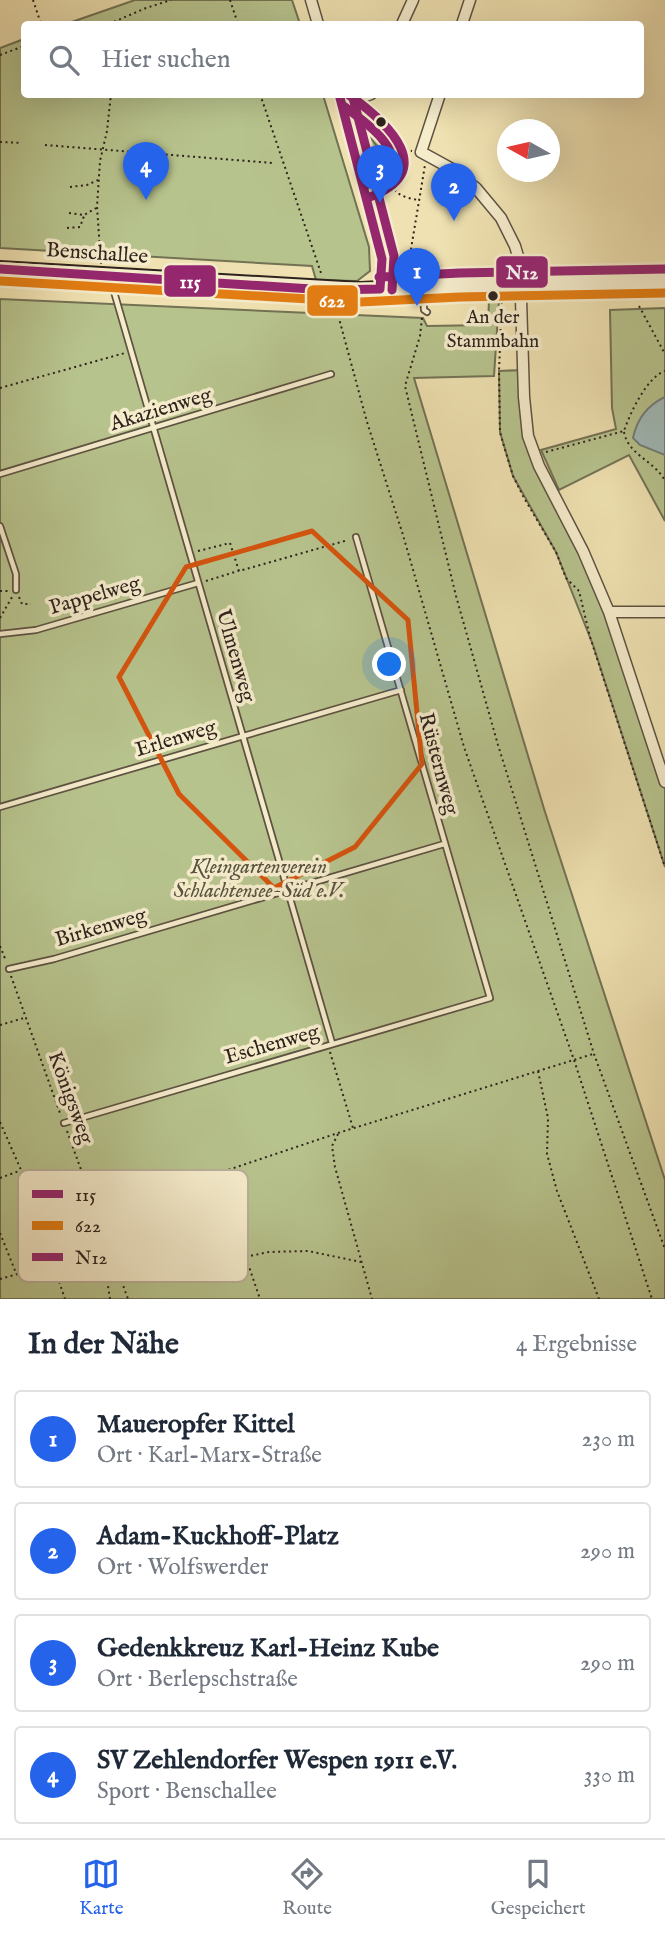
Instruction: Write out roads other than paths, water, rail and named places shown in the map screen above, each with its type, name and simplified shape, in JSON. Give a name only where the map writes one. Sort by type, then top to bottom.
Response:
[{"type":"street","points":[[311,0],[317,21]]},
{"type":"street","points":[[403,21],[413,0]]},
{"type":"street","points":[[463,21],[470,0]]},
{"type":"street","points":[[439,98],[421,152],[465,178],[489,202],[511,238],[522,268],[524,283],[521,299],[525,416],[535,455],[554,498],[583,551],[609,612],[661,755],[665,782]]},
{"type":"street","points":[[341,100],[374,128],[390,154],[392,163],[388,174],[363,186]]},
{"type":"street","points":[[341,100],[382,259],[380,289]]},
{"type":"street","name":"Benschallee","points":[[0,269],[105,271],[358,290],[524,283],[665,281]]},
{"type":"street","points":[[609,612],[665,612]]},
{"type":"lane","name":"Ulmenweg","points":[[105,271],[190,553],[330,1044]]},
{"type":"lane","points":[[422,286],[425,311]]},
{"type":"lane","name":"Akazienweg","points":[[0,474],[331,374]]},
{"type":"lane","points":[[0,526],[16,575],[16,590]]},
{"type":"lane","name":"Rüsternweg","points":[[356,537],[490,998]]},
{"type":"lane","name":"Pappelweg","points":[[0,634],[36,630],[198,583]]},
{"type":"lane","name":"Erlenweg","points":[[0,807],[401,690]]},
{"type":"lane","name":"Birkenweg","points":[[9,969],[54,959],[444,844]]},
{"type":"lane","name":"Eschenweg","points":[[64,1123],[490,998]]},
{"type":"water","points":[[665,397],[665,455],[640,445],[633,438],[644,413]]},
{"type":"place","name":"SV Zehlendorfer Wespen 1911 e.V.","points":[[146,200]]},
{"type":"place","name":"Gedenkkreuz Karl-Heinz Kube","points":[[380,203]]},
{"type":"place","name":"Adam-Kuckhoff-Platz","points":[[454,221]]},
{"type":"place","name":"An der Stammbahn","points":[[493,296]]},
{"type":"place","name":"Maueropfer Kittel","points":[[417,306]]},
{"type":"park label","name":"Kleingartenverein Schlachtensee-Süd e.V.","points":[[259,879]]}]
